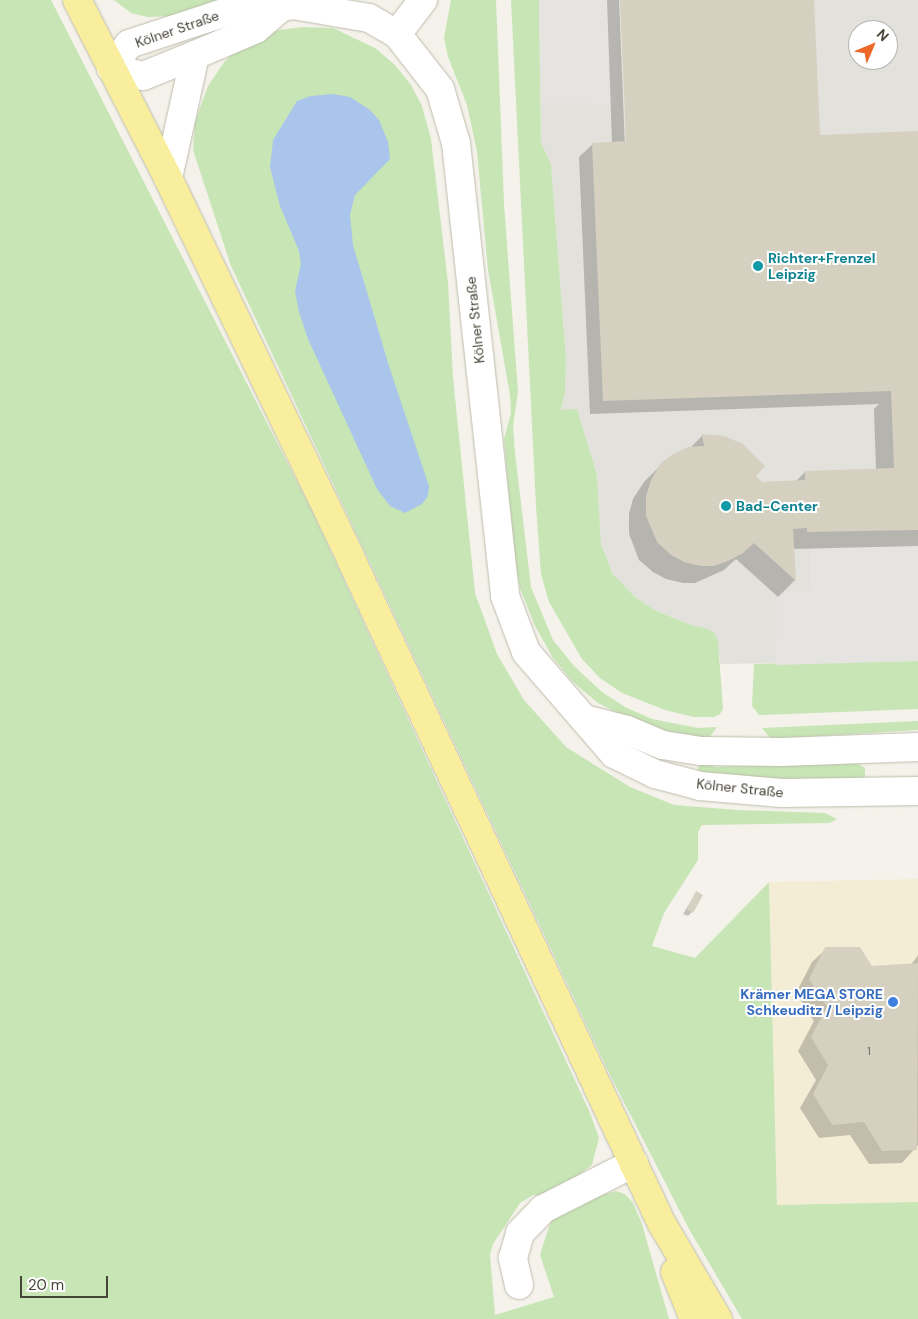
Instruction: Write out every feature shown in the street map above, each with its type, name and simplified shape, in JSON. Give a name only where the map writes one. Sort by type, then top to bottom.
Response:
[{"type":"main road","points":[[77,0],[168,178],[350,557],[661,1222],[718,1319]]},
{"type":"main road","points":[[661,1222],[675,1270],[694,1319]]},
{"type":"street","points":[[397,34],[423,0]]},
{"type":"street","name":"Kölner Straße","points":[[281,7],[256,28],[143,76],[111,68],[129,44],[251,4],[281,7],[293,5],[368,18],[397,34],[440,88],[456,143],[505,596],[526,652],[614,754],[655,774],[700,786],[782,794],[918,791]]},
{"type":"street","points":[[168,178],[195,55]]},
{"type":"street","points":[[584,719],[627,730],[663,744],[702,751],[782,752],[918,747]]},
{"type":"street","points":[[519,1285],[513,1258],[520,1233],[543,1209],[634,1163]]},
{"type":"shaded area","points":[[539,0],[918,0],[918,661],[720,664],[720,657],[706,628],[691,625],[656,611],[635,597],[612,573],[601,545],[597,475],[577,410],[561,410],[565,392],[566,358],[551,164],[541,143]]},
{"type":"shaded area","points":[[539,0],[618,0],[616,104],[541,103]]},
{"type":"shaded area","points":[[918,544],[918,661],[776,665],[777,593],[811,591],[810,547]]},
{"type":"shaded area","points":[[918,879],[918,1202],[777,1205],[769,882]]},
{"type":"green space","points":[[0,0],[51,0],[312,511],[590,1113],[599,1138],[592,1165],[550,1196],[533,1195],[520,1203],[493,1244],[490,1255],[495,1315],[554,1297],[540,1255],[553,1214],[591,1198],[616,1191],[625,1194],[633,1203],[642,1224],[669,1319],[0,1319]]},
{"type":"green space","points":[[114,0],[220,0],[173,16],[148,17],[131,13]]},
{"type":"green space","points":[[451,0],[496,0],[504,204],[518,392],[513,426],[531,587],[553,640],[574,666],[602,692],[625,707],[652,719],[698,728],[717,727],[708,739],[651,730],[598,703],[573,682],[553,658],[535,626],[520,588],[514,554],[504,439],[511,413],[510,395],[488,270],[477,152],[467,105],[448,57],[444,38]]},
{"type":"green space","points":[[511,0],[539,0],[541,143],[551,164],[566,358],[565,392],[561,410],[577,409],[597,475],[601,544],[612,573],[635,597],[656,611],[691,625],[706,628],[714,633],[718,641],[723,709],[720,714],[714,717],[694,717],[665,710],[622,693],[600,678],[582,659],[549,602],[541,574]]},
{"type":"green space","points":[[304,27],[333,28],[375,48],[395,65],[411,85],[422,106],[431,139],[448,283],[453,378],[475,593],[497,654],[524,700],[566,747],[630,787],[674,805],[738,810],[825,813],[837,819],[829,823],[702,825],[698,832],[698,860],[664,913],[652,946],[695,958],[769,882],[777,1205],[918,1202],[918,1319],[742,1319],[689,1229],[609,1073],[231,266],[193,150],[195,122],[208,86],[225,61],[243,44],[258,37],[279,30]]},
{"type":"green space","points":[[918,661],[918,709],[759,715],[752,706],[754,664]]},
{"type":"green space","points":[[918,721],[918,730],[771,739],[762,728]]},
{"type":"green space","points":[[855,762],[865,768],[865,779],[859,782],[701,775],[698,771],[698,766],[705,763],[715,767]]},
{"type":"water","points":[[333,94],[350,97],[370,110],[379,120],[388,142],[390,159],[355,195],[350,215],[353,245],[389,366],[429,486],[428,496],[422,504],[405,513],[390,506],[377,489],[308,339],[299,312],[295,291],[301,264],[299,251],[280,206],[270,167],[273,140],[297,101],[311,96]]},
{"type":"building","name":"Richter+Frenzel Leipzig","points":[[620,0],[814,0],[820,135],[918,131],[918,530],[807,532],[807,528],[793,529],[796,581],[754,543],[743,553],[728,561],[714,566],[701,566],[684,562],[671,555],[657,542],[646,516],[646,496],[651,480],[661,463],[673,454],[688,447],[704,446],[702,434],[724,436],[743,444],[765,466],[756,476],[762,482],[805,480],[805,471],[894,468],[891,391],[603,401],[592,143],[626,141]]},
{"type":"building","points":[[696,891],[703,895],[693,913],[687,909]]},
{"type":"building","points":[[825,947],[860,947],[872,966],[918,963],[917,1150],[882,1151],[864,1122],[832,1125],[813,1094],[828,1065],[811,1037],[827,1007],[809,979]]},
{"type":"place","name":"Richter+Frenzel Leipzig","points":[[758,266]]},
{"type":"place","name":"Bad-Center","points":[[726,506]]},
{"type":"place","name":"Krämer MEGA STORE Schkeuditz / Leipzig","points":[[893,1002]]}]
